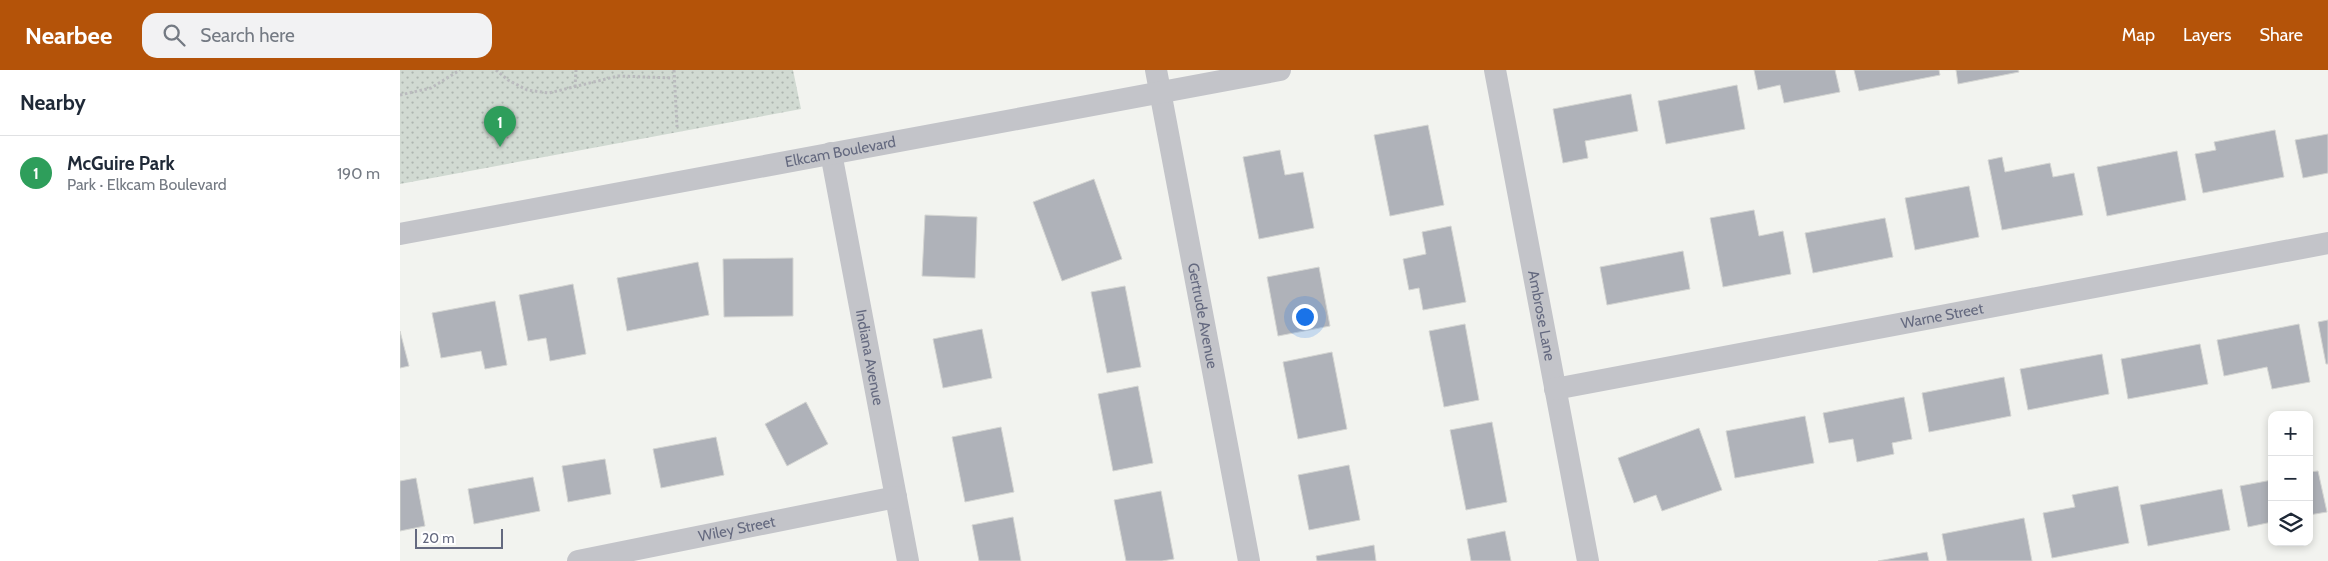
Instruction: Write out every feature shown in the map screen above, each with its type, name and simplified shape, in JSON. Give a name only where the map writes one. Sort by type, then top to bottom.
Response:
[{"type":"street","name":"Gertrude Avenue","points":[[1156,70],[1249,561]]},
{"type":"street","name":"Elkcam Boulevard","points":[[400,234],[1280,70]]},
{"type":"street","name":"Ambrose Lane","points":[[1495,70],[1588,561]]},
{"type":"street","name":"Indiana Avenue","points":[[831,153],[908,561]]},
{"type":"street","name":"Warne Street","points":[[1556,388],[2328,243]]},
{"type":"street","name":"Wiley Street","points":[[578,561],[896,497]]},
{"type":"path","points":[[400,95],[431,88],[460,70]]},
{"type":"path","points":[[496,70],[508,80],[527,90],[549,93],[618,76],[673,78]]},
{"type":"path","points":[[575,87],[576,70]]},
{"type":"path","points":[[674,70],[677,127]]},
{"type":"shaded area","points":[[400,70],[793,70],[801,109],[400,184]]},
{"type":"building","points":[[1754,70],[1835,70],[1840,92],[1784,103],[1780,85],[1758,90]]},
{"type":"building","points":[[1854,70],[1939,70],[1940,75],[1859,91]]},
{"type":"building","points":[[1956,70],[2018,70],[2019,72],[1958,84]]},
{"type":"building","points":[[1737,85],[1745,129],[1666,144],[1658,101]]},
{"type":"building","points":[[1631,94],[1638,131],[1585,141],[1588,158],[1563,163],[1553,109]]},
{"type":"building","points":[[1428,125],[1444,205],[1390,216],[1374,135]]},
{"type":"building","points":[[2275,130],[2284,177],[2203,193],[2195,154],[2216,150],[2214,142]]},
{"type":"building","points":[[2328,134],[2328,173],[2303,178],[2295,140]]},
{"type":"building","points":[[1280,150],[1285,175],[1303,172],[1314,228],[1259,239],[1243,157]]},
{"type":"building","points":[[2177,151],[2186,200],[2107,216],[2097,167]]},
{"type":"building","points":[[2002,157],[2005,172],[2050,163],[2053,177],[2074,173],[2083,215],[2002,230],[1988,160]]},
{"type":"building","points":[[1094,179],[1122,259],[1062,281],[1033,202]]},
{"type":"building","points":[[1969,186],[1979,237],[1915,250],[1905,198]]},
{"type":"building","points":[[1754,210],[1759,236],[1783,231],[1791,274],[1723,287],[1710,218]]},
{"type":"building","points":[[925,215],[977,217],[975,278],[922,276]]},
{"type":"building","points":[[1885,218],[1893,257],[1813,273],[1805,233]]},
{"type":"building","points":[[1451,226],[1466,302],[1423,310],[1419,288],[1409,290],[1403,259],[1426,254],[1422,232]]},
{"type":"building","points":[[1683,251],[1690,289],[1607,305],[1600,267]]},
{"type":"building","points":[[793,258],[793,316],[724,317],[723,259]]},
{"type":"building","points":[[698,262],[709,315],[627,331],[617,278]]},
{"type":"building","points":[[1319,267],[1330,326],[1278,336],[1267,277]]},
{"type":"building","points":[[573,284],[586,354],[550,361],[546,338],[528,341],[519,295]]},
{"type":"building","points":[[1125,286],[1141,367],[1107,373],[1091,292]]},
{"type":"building","points":[[495,301],[507,365],[485,369],[481,351],[441,358],[432,313]]},
{"type":"building","points":[[2328,320],[2328,364],[2326,364],[2318,322]]},
{"type":"building","points":[[1465,324],[1479,400],[1444,407],[1429,331]]},
{"type":"building","points":[[2299,324],[2310,382],[2272,389],[2267,367],[2224,376],[2217,340]]},
{"type":"building","points":[[982,329],[992,378],[943,388],[933,339]]},
{"type":"building","points":[[400,331],[409,366],[400,368]]},
{"type":"building","points":[[2200,344],[2208,384],[2128,399],[2121,359]]},
{"type":"building","points":[[1332,352],[1347,429],[1298,439],[1283,362]]},
{"type":"building","points":[[2102,354],[2109,394],[2028,410],[2020,369]]},
{"type":"building","points":[[2004,377],[2011,416],[1929,432],[1922,393]]},
{"type":"building","points":[[1138,386],[1153,463],[1113,471],[1098,394]]},
{"type":"building","points":[[1904,397],[1912,439],[1892,443],[1894,454],[1857,462],[1853,439],[1829,443],[1823,413]]},
{"type":"building","points":[[806,402],[828,444],[787,466],[765,424]]},
{"type":"building","points":[[1805,416],[1814,463],[1735,478],[1726,431]]},
{"type":"building","points":[[1492,422],[1507,502],[1466,510],[1450,430]]},
{"type":"building","points":[[1001,427],[1014,492],[965,502],[952,437]]},
{"type":"building","points":[[1699,428],[1722,490],[1662,511],[1656,495],[1634,503],[1618,458]]},
{"type":"building","points":[[716,437],[724,475],[661,488],[653,449]]},
{"type":"building","points":[[605,459],[611,494],[568,502],[562,466]]},
{"type":"building","points":[[1349,465],[1360,520],[1309,530],[1298,475]]},
{"type":"building","points":[[2318,471],[2327,512],[2313,514],[2313,472]]},
{"type":"building","points":[[533,477],[540,511],[474,524],[468,489]]},
{"type":"building","points":[[416,478],[425,526],[400,531],[400,481]]},
{"type":"building","points":[[2268,481],[2268,523],[2248,527],[2240,486]]},
{"type":"building","points":[[2118,486],[2129,543],[2052,558],[2043,513],[2075,507],[2072,495]]},
{"type":"building","points":[[2222,489],[2230,530],[2148,546],[2140,505]]},
{"type":"building","points":[[1161,491],[1174,559],[1126,561],[1114,500]]},
{"type":"building","points":[[1013,517],[1021,561],[979,561],[972,525]]},
{"type":"building","points":[[2024,518],[2032,561],[1947,561],[1942,534]]},
{"type":"building","points":[[1505,531],[1511,561],[1471,561],[1467,539]]},
{"type":"building","points":[[1374,545],[1376,561],[1317,561],[1316,556]]},
{"type":"building","points":[[1927,552],[1929,561],[1878,561]]},
{"type":"place","name":"McGuire Park","points":[[500,147]]}]
